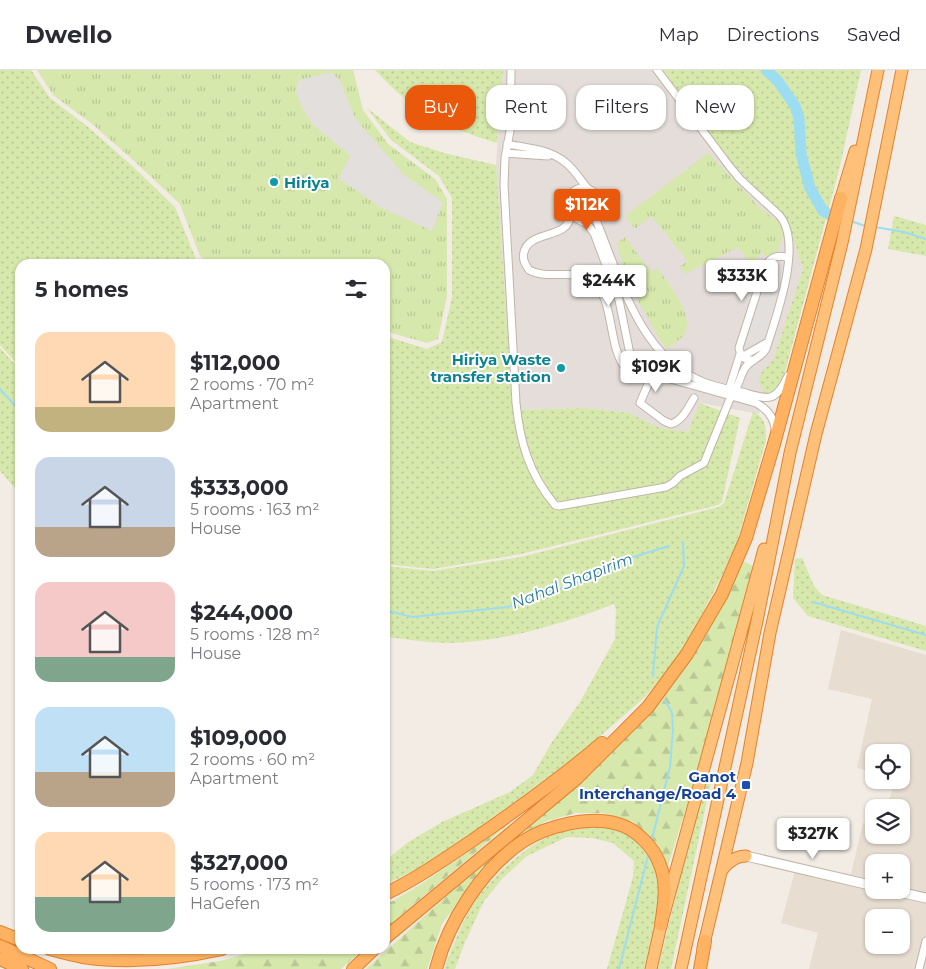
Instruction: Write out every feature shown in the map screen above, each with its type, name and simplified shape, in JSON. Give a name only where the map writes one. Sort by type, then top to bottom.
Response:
[{"type":"highway","points":[[682,969],[836,242],[878,70]]},
{"type":"highway","points":[[699,969],[746,763],[770,633],[814,444],[866,249],[902,70]]},
{"type":"highway","points":[[390,934],[576,779],[633,724],[669,680],[707,621],[732,573],[746,538],[798,354],[836,242]]},
{"type":"highway","points":[[651,969],[661,925],[790,453]]},
{"type":"highway","points":[[390,891],[436,865],[541,792],[606,740],[669,680]]},
{"type":"highway","points":[[436,969],[449,931],[462,908],[487,874],[522,842],[544,831],[560,826],[607,821],[619,824],[642,839],[656,856],[662,872],[664,887],[661,925]]},
{"type":"highway","points":[[729,832],[735,848],[746,856]]},
{"type":"highway","points":[[721,871],[731,860],[740,856],[746,856]]},
{"type":"highway","points":[[0,932],[15,938]]},
{"type":"highway","points":[[0,946],[15,953]]},
{"type":"highway","points":[[17,954],[50,969]]},
{"type":"highway","points":[[71,954],[83,957],[123,960],[163,959],[192,954]]},
{"type":"highway","points":[[353,969],[369,954]]},
{"type":"highway","points":[[0,959],[22,969]]},
{"type":"street","points":[[511,70],[512,96],[504,185],[518,422],[520,437],[531,467],[541,486],[555,505],[564,506],[673,484],[680,476],[704,463],[732,392],[746,366],[762,356],[768,342],[787,274],[788,231],[784,221],[736,174],[685,110],[657,70]]},
{"type":"street","points":[[507,144],[537,149],[564,161],[598,198],[596,219],[598,225],[619,280],[653,343],[667,359],[680,369],[701,381],[756,403],[768,411],[774,422],[774,444]]},
{"type":"street","points":[[506,153],[542,155],[564,161],[575,175],[574,188],[569,196],[567,205],[570,214],[569,223],[564,228],[529,243],[524,254],[525,266],[535,274],[570,274],[590,279],[598,287],[603,298],[620,361],[624,366],[650,375],[765,398],[778,394],[798,354]]},
{"type":"street","points":[[569,196],[572,192],[580,189],[589,190]]},
{"type":"street","points":[[579,220],[590,219],[597,211]]},
{"type":"street","points":[[570,214],[591,228],[594,233],[613,282],[621,309],[630,354],[637,366],[650,375]]},
{"type":"street","points":[[732,392],[740,357],[740,341],[765,267],[769,260],[775,256],[783,255],[788,258]]},
{"type":"street","points":[[740,357],[768,342]]},
{"type":"street","points":[[740,357],[753,360]]},
{"type":"street","points":[[650,375],[640,403],[664,421],[671,424],[676,422],[681,418],[694,398]]},
{"type":"street","points":[[746,856],[865,884]]},
{"type":"street","points":[[910,894],[926,898]]},
{"type":"street","points":[[919,969],[926,941]]},
{"type":"shaded area","points":[[503,70],[663,70],[676,88],[676,130],[706,130],[722,152],[781,213],[787,221],[803,269],[773,360],[759,414],[701,403],[688,432],[660,428],[629,413],[583,408],[513,410],[496,165],[499,130],[566,130],[566,85],[502,85]]},
{"type":"shaded area","points":[[331,72],[340,80],[355,118],[404,175],[443,202],[432,231],[380,207],[338,178],[351,156],[312,124],[301,106],[296,90],[299,80]]},
{"type":"shaded area","points":[[765,264],[789,271],[764,349],[740,341]]},
{"type":"shaded area","points":[[841,630],[926,655],[926,969],[809,969],[818,933],[781,923],[797,864],[851,874],[863,823],[865,823],[865,844],[910,844],[910,799],[889,799],[893,789],[910,789],[910,744],[865,744],[865,770],[857,768],[872,699],[828,689]]},
{"type":"green space","points":[[0,70],[31,70],[50,98],[88,127],[175,207],[196,259],[15,259],[15,362],[0,345]]},
{"type":"green space","points":[[37,70],[353,70],[363,110],[388,144],[435,179],[447,199],[447,296],[438,339],[427,343],[390,332],[390,259],[203,259],[200,256],[180,204],[91,123],[53,95]]},
{"type":"green space","points":[[375,70],[503,70],[502,85],[486,85],[486,130],[498,130],[497,143],[460,130],[476,130],[476,85],[405,85],[405,98]]},
{"type":"green space","points":[[663,70],[861,70],[840,166],[783,379],[775,393],[765,395],[759,381],[761,373],[773,360],[803,269],[787,221],[722,152],[706,130],[754,130],[754,85],[676,85],[676,88]]},
{"type":"green space","points":[[367,108],[410,142],[444,153],[496,165],[513,410],[583,408],[629,413],[660,428],[688,432],[700,403],[740,418],[722,502],[718,505],[521,554],[433,569],[390,565],[390,338],[427,349],[442,342],[452,297],[452,198],[439,176],[391,140]]},
{"type":"green space","points":[[708,153],[759,207],[779,223],[783,233],[777,252],[766,256],[761,253],[754,262],[747,259],[738,247],[685,274],[680,266],[688,261],[651,216],[635,229],[625,216]]},
{"type":"green space","points":[[894,216],[926,225],[926,256],[888,249]]},
{"type":"green space","points":[[625,237],[651,272],[657,268],[680,301],[684,310],[687,328],[683,336],[667,349],[659,338],[626,277],[617,243]]},
{"type":"green space","points":[[0,348],[15,364],[15,488],[0,471]]},
{"type":"green space","points":[[753,412],[763,420],[766,440],[734,552],[682,653],[645,697],[582,752],[443,855],[390,882],[390,857],[407,843],[442,822],[510,792],[533,775],[552,742],[580,702],[615,639],[616,610],[614,604],[534,630],[470,642],[442,643],[390,638],[390,567],[433,571],[521,557],[719,507],[724,503]]},
{"type":"green space","points":[[802,558],[814,586],[822,595],[926,626],[926,651],[808,616],[793,598],[795,559]]},
{"type":"green space","points":[[741,560],[755,567],[710,731],[667,869],[657,848],[645,832],[633,822],[602,813],[576,813],[546,821],[521,837],[476,878],[442,924],[427,969],[366,969],[383,954],[390,954],[390,947],[640,721]]},
{"type":"green space","points":[[704,780],[711,782],[671,969],[658,969]]},
{"type":"green space","points":[[514,820],[390,925],[390,902],[423,883]]},
{"type":"green space","points":[[605,826],[627,835],[643,845],[652,859],[659,886],[660,904],[644,969],[607,969],[633,877],[634,861],[613,843],[592,838],[567,837],[527,856],[503,878],[484,901],[455,969],[445,969],[462,925],[470,910],[489,884],[509,864],[531,847],[552,835],[565,831]]},
{"type":"green space","points":[[245,954],[358,954],[341,969],[167,969],[220,961]]},
{"type":"waterway","points":[[766,70],[778,81],[795,106],[799,118],[801,154],[810,188],[823,211],[832,216]]},
{"type":"waterway","points":[[851,221],[865,226]]},
{"type":"waterway","points":[[875,227],[904,232],[926,239]]},
{"type":"waterway","name":"Nahal Shapirim","points":[[0,389],[15,406]]},
{"type":"waterway","points":[[653,676],[657,627],[684,566],[683,542]]},
{"type":"waterway","name":"Nahal Shapirim","points":[[390,611],[412,617],[508,607],[587,579],[630,558],[669,546]]},
{"type":"waterway","name":"Nahal Shapirim","points":[[813,602],[926,635]]},
{"type":"waterway","points":[[652,839],[670,767],[673,730],[672,713],[665,700]]},
{"type":"waterway","points":[[619,969],[648,856]]},
{"type":"place","name":"Hiriya","points":[[274,182]]},
{"type":"place","name":"Hiriya Waste transfer station","points":[[561,368]]},
{"type":"place","name":"Ganot Interchange/Road 4","points":[[746,785]]}]
